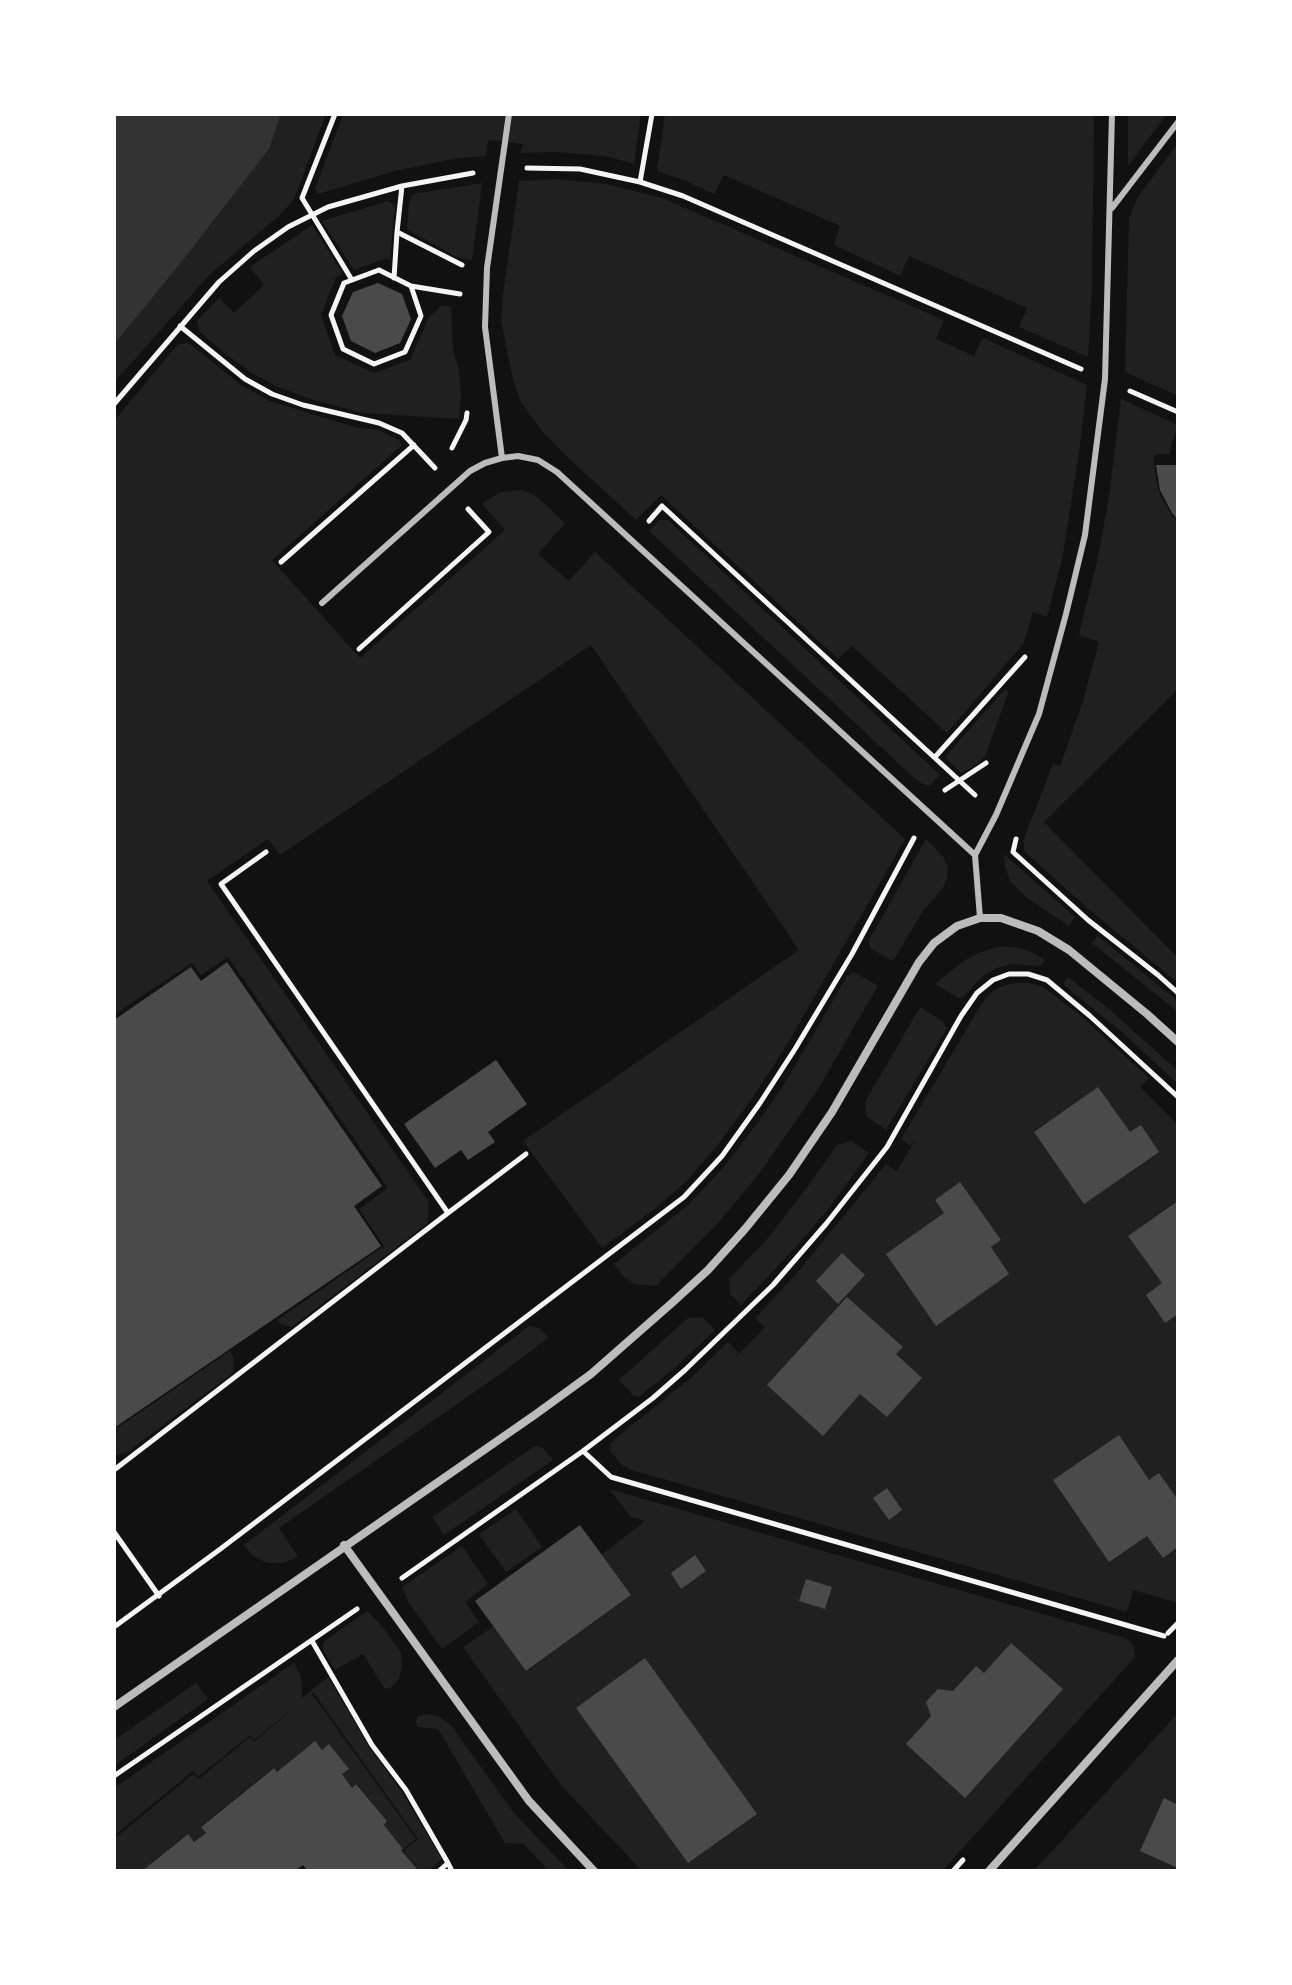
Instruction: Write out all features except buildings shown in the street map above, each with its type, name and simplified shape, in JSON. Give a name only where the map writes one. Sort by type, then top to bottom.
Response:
[{"type":"street","points":[[114,1707],[591,1374],[708,1270],[745,1229],[832,1112],[919,962],[934,943],[957,926],[980,918],[1001,918],[1038,931],[1069,950],[1178,1042]]},
{"type":"street","points":[[344,1545],[529,1801],[594,1871]]},
{"type":"street","points":[[989,1871],[1178,1660]]},
{"type":"lane","points":[[502,458],[485,327],[487,268],[509,114]]},
{"type":"lane","points":[[980,918],[975,855],[996,815],[1039,714],[1085,535],[1105,379],[1112,114]]},
{"type":"lane","points":[[1111,209],[1178,122]]},
{"type":"lane","points":[[322,603],[470,471],[502,458],[518,456],[538,460],[557,472],[975,855]]},
{"type":"path","points":[[335,114],[302,198],[352,280]]},
{"type":"path","points":[[640,182],[652,114]]},
{"type":"path","points":[[114,404],[219,282],[254,251],[312,213],[402,186],[455,175],[539,168],[580,169],[640,182],[683,196],[1178,412]]},
{"type":"path","points":[[394,278],[402,186]]},
{"type":"path","points":[[397,232],[463,266],[487,268]]},
{"type":"path","points":[[411,286],[421,316],[405,352],[374,364],[343,349],[331,315],[344,283],[379,270],[411,286],[460,294]]},
{"type":"path","points":[[180,326],[245,379],[272,394],[303,405],[379,423],[402,433],[450,489]]},
{"type":"path","points":[[281,562],[414,445]]},
{"type":"path","points":[[359,649],[489,532],[466,507],[476,499]]},
{"type":"path","points":[[644,525],[662,506],[1017,834],[1013,852],[1088,920],[1178,993]]},
{"type":"path","points":[[935,757],[1032,649],[1027,664]]},
{"type":"path","points":[[114,1627],[684,1197],[722,1156],[760,1103],[844,968],[944,790],[993,757]]},
{"type":"path","points":[[904,828],[915,839]]},
{"type":"path","points":[[266,852],[221,884],[448,1213]]},
{"type":"path","points":[[626,1419],[685,1370],[773,1285],[826,1224],[887,1147],[961,1016],[977,993],[993,980],[1009,974],[1028,974],[1047,980],[1178,1097]]},
{"type":"path","points":[[114,1470],[526,1154]]},
{"type":"path","points":[[583,1451],[611,1477],[1165,1637]]},
{"type":"path","points":[[114,1532],[159,1596]]},
{"type":"path","points":[[312,1641],[372,1745],[406,1790],[452,1871]]},
{"type":"path","points":[[439,1871],[448,1863]]},
{"type":"shaded area","points":[[114,114],[281,114],[269,149],[114,345]]},
{"type":"shaded area","points":[[281,114],[326,114],[294,199],[280,215],[209,275],[114,383],[114,345],[269,149]]},
{"type":"shaded area","points":[[343,114],[641,114],[634,164],[582,154],[521,153],[523,144],[578,150],[488,140],[486,156],[453,159],[395,171],[318,194],[315,189]]},
{"type":"shaded area","points":[[665,114],[1094,114],[1088,357],[1019,327],[1027,308],[909,256],[900,276],[834,245],[840,226],[724,175],[714,194],[657,171]]},
{"type":"shaded area","points":[[1128,114],[1167,114],[1128,166]]},
{"type":"shaded area","points":[[1178,143],[1178,396],[1125,372],[1129,218],[1138,197]]},
{"type":"shaded area","points":[[558,179],[606,184],[662,198],[944,320],[936,339],[974,356],[983,338],[1087,385],[1062,560],[1047,617],[1033,612],[1024,643],[947,733],[852,646],[838,659],[661,495],[636,520],[563,453],[522,404],[513,380],[501,321],[519,181]]},
{"type":"shaded area","points":[[482,183],[472,260],[456,257],[407,229],[409,202],[413,194]]},
{"type":"shaded area","points":[[388,201],[395,206],[390,260],[384,259],[354,270],[322,221]]},
{"type":"shaded area","points":[[312,225],[343,274],[336,277],[321,315],[335,355],[374,373],[410,360],[429,317],[442,305],[451,307],[453,350],[461,395],[459,419],[362,413],[311,399],[252,373],[199,331],[197,321],[219,298],[234,313],[264,285],[250,267]]},
{"type":"shaded area","points":[[189,343],[241,385],[270,401],[359,428],[379,430],[399,440],[402,445],[272,560],[360,658],[505,530],[482,504],[500,492],[523,490],[536,496],[565,523],[538,554],[569,581],[595,552],[905,839],[788,1043],[720,1142],[685,1183],[602,1248],[523,1141],[799,950],[591,645],[280,855],[268,839],[207,881],[429,1202],[428,1223],[292,1327],[277,1320],[384,1246],[359,1209],[388,1188],[228,957],[201,975],[192,963],[114,1015],[114,421],[178,344]]},
{"type":"shaded area","points":[[1121,399],[1178,425],[1170,454],[1154,455],[1154,463],[1161,497],[1178,521],[1178,689],[1044,822],[1178,958],[1178,983],[1025,852],[1023,841],[1053,764],[1060,766],[1099,642],[1079,635],[1109,497]]},
{"type":"shaded area","points":[[659,520],[668,520],[940,775],[929,786],[913,777],[649,531]]},
{"type":"shaded area","points":[[1005,689],[1009,691],[985,756],[961,773],[945,757]]},
{"type":"shaded area","points":[[926,839],[944,858],[948,868],[947,878],[943,888],[922,912],[893,961],[870,948],[869,940]]},
{"type":"shaded area","points":[[1004,854],[1075,917],[1069,926],[1027,898],[1010,881]]},
{"type":"shaded area","points":[[1098,936],[1174,998],[1178,1002],[1178,1012],[1092,943]]},
{"type":"shaded area","points":[[996,947],[1015,947],[1045,960],[1040,966],[1012,964],[997,968],[984,975],[963,997],[958,998],[935,984],[962,962]]},
{"type":"shaded area","points":[[854,972],[878,986],[818,1089],[761,1171],[719,1222],[656,1286],[635,1284],[623,1276],[614,1264],[688,1205],[724,1167],[790,1075],[847,976]]},
{"type":"shaded area","points":[[1068,977],[1178,1071],[1178,1084],[1064,985]]},
{"type":"shaded area","points":[[1016,983],[1043,987],[1081,1016],[1149,1078],[1140,1087],[1178,1125],[1178,1603],[1133,1590],[1127,1612],[632,1470],[622,1465],[610,1451],[611,1443],[617,1437],[692,1377],[728,1342],[739,1353],[721,1372],[771,1321],[764,1327],[755,1318],[797,1273],[886,1164],[897,1171],[915,1140],[910,1146],[901,1139],[984,1000],[994,990]]},
{"type":"shaded area","points":[[920,1007],[942,1021],[947,1028],[886,1130],[867,1117],[865,1102]]},
{"type":"shaded area","points":[[851,1141],[869,1153],[829,1208],[741,1305],[730,1294],[729,1279],[768,1238],[837,1145]]},
{"type":"shaded area","points":[[702,1317],[715,1330],[677,1366],[640,1396],[634,1396],[619,1380],[688,1318]]},
{"type":"shaded area","points":[[529,1326],[540,1328],[548,1338],[279,1528],[298,1557],[283,1563],[267,1563],[252,1555],[244,1545]]},
{"type":"shaded area","points":[[230,1351],[234,1358],[233,1373],[126,1453],[114,1455],[114,1430]]},
{"type":"shaded area","points":[[535,1446],[543,1448],[553,1460],[444,1535],[432,1517]]},
{"type":"shaded area","points":[[609,1489],[1122,1637],[1130,1641],[1135,1657],[942,1871],[642,1871],[560,1784],[463,1647],[494,1626],[527,1671],[630,1596],[601,1555],[645,1521],[631,1517]]},
{"type":"shaded area","points":[[516,1509],[542,1547],[506,1572],[479,1534]]},
{"type":"shaded area","points":[[462,1546],[488,1584],[465,1602],[479,1622],[442,1649],[409,1603],[402,1587]]},
{"type":"shaded area","points":[[367,1611],[401,1652],[399,1679],[387,1689],[363,1654],[335,1670],[323,1650],[323,1642]]},
{"type":"shaded area","points":[[294,1663],[301,1676],[302,1698],[328,1677],[369,1747],[402,1792],[442,1859],[428,1871],[420,1871],[403,1851],[418,1839],[313,1692],[416,1839],[403,1849],[384,1825],[387,1821],[357,1784],[352,1788],[342,1774],[348,1768],[329,1744],[322,1750],[315,1741],[277,1772],[273,1768],[201,1826],[206,1833],[194,1842],[187,1834],[142,1871],[114,1871],[114,1839],[193,1774],[199,1779],[250,1737],[254,1742],[299,1704],[254,1740],[250,1735],[198,1777],[193,1771],[114,1836],[114,1788]]},
{"type":"shaded area","points":[[196,1683],[208,1699],[114,1766],[114,1740]]},
{"type":"shaded area","points":[[1178,1713],[1178,1871],[1033,1871],[1057,1846]]},
{"type":"shaded area","points":[[430,1714],[451,1725],[514,1813],[569,1871],[549,1871],[524,1844],[505,1843],[438,1729],[417,1727],[418,1716]]}]
